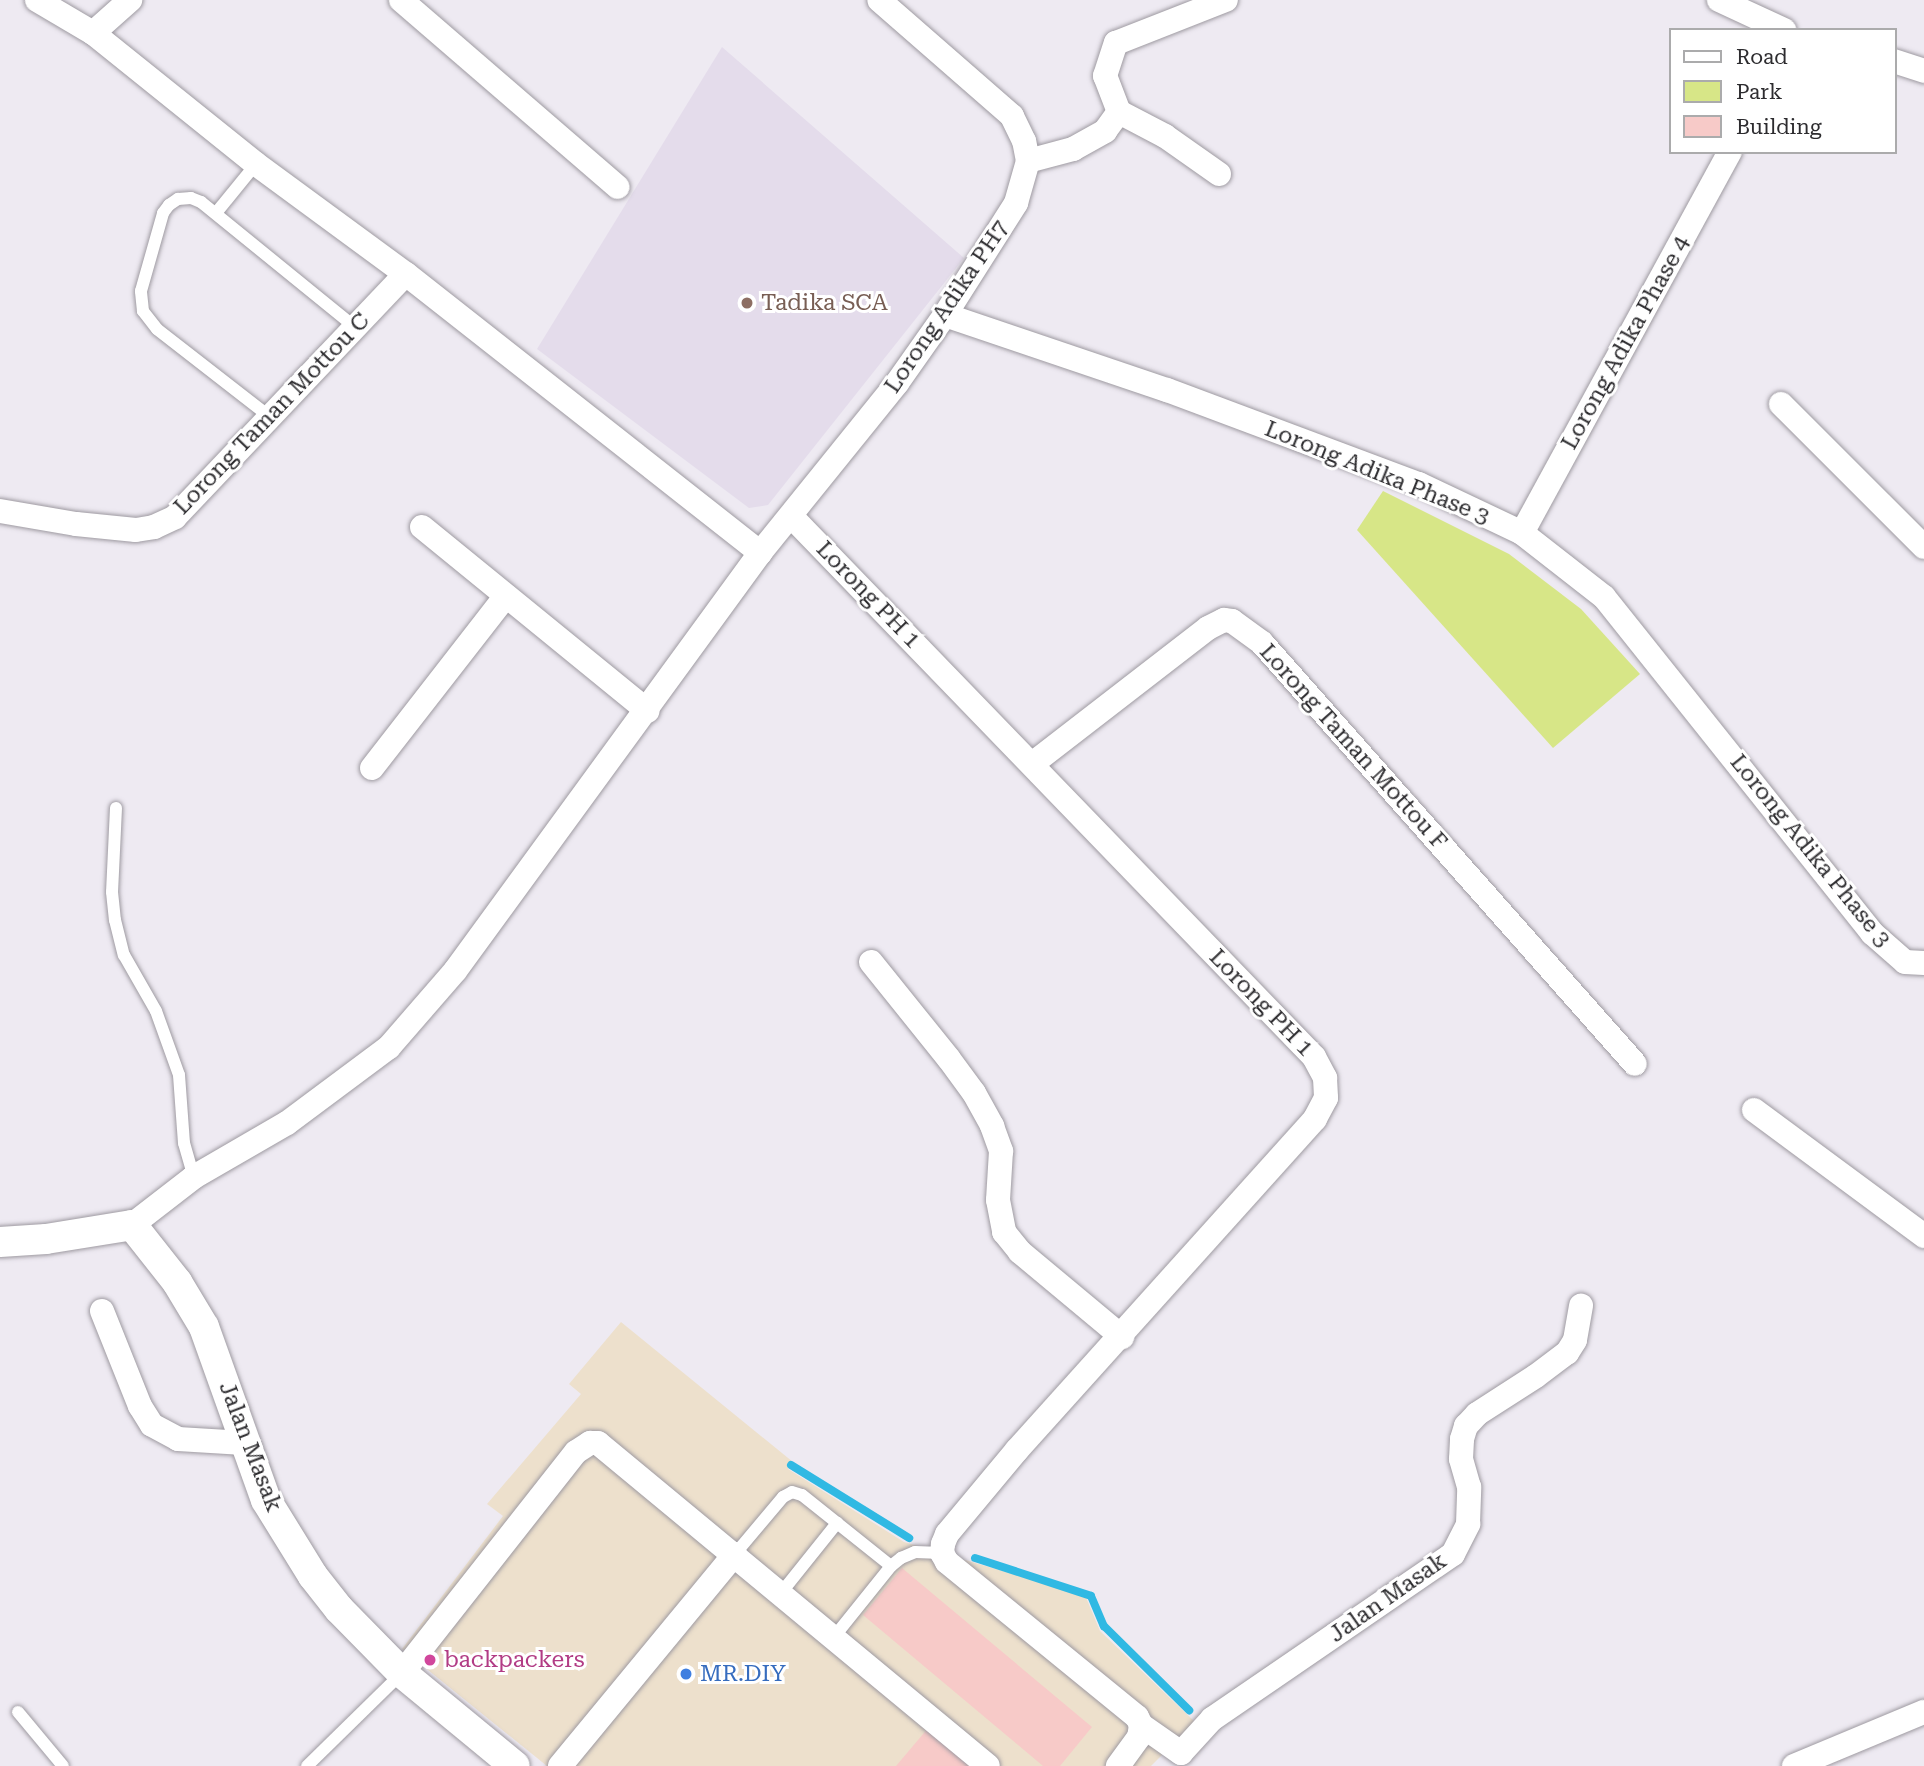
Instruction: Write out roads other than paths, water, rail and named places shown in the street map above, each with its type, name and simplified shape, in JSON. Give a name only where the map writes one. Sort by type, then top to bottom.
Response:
[{"type":"street","points":[[37,0],[93,33],[256,164],[406,274],[760,553]]},
{"type":"street","points":[[93,33],[130,0]]},
{"type":"street","points":[[401,0],[618,187]]},
{"type":"street","points":[[879,0],[1012,117],[1024,141],[1028,160],[1073,149],[1105,131],[1119,112]]},
{"type":"street","points":[[1219,174],[1165,136],[1119,112],[1105,76],[1116,43],[1226,0]]},
{"type":"street","points":[[1719,0],[1780,28]]},
{"type":"street","points":[[1896,62],[1924,71]]},
{"type":"street","name":"Lorong Adika Phase 4","points":[[1522,533],[1729,154]]},
{"type":"street","name":"Lorong Adika PH7","points":[[132,1224],[194,1177],[287,1123],[389,1047],[455,971],[648,711],[760,553],[792,517],[897,383],[946,315],[1016,203],[1028,160]]},
{"type":"street","name":"Lorong Taman Mottou C","points":[[0,511],[135,530],[154,527],[175,517],[406,274]]},
{"type":"street","name":"Lorong Adika Phase 3","points":[[946,315],[1167,390],[1419,484],[1522,533],[1604,597],[1872,933],[1905,962],[1924,963]]},
{"type":"street","points":[[1781,404],[1924,547]]},
{"type":"street","name":"Lorong PH 1","points":[[792,517],[1314,1057],[1325,1078],[1326,1098],[1315,1119],[1122,1337],[1017,1450],[947,1534],[942,1553]]},
{"type":"street","points":[[422,527],[648,711]]},
{"type":"street","points":[[372,768],[506,596]]},
{"type":"street","name":"Lorong Taman Mottou F","points":[[1032,764],[1208,628],[1224,620],[1232,621],[1262,643],[1634,1064]]},
{"type":"street","points":[[871,961],[974,1093],[992,1126],[1001,1151],[998,1200],[1004,1232],[1020,1252],[1122,1337]]},
{"type":"street","points":[[1754,1110],[1924,1236]]},
{"type":"street","points":[[0,1242],[46,1239],[132,1224]]},
{"type":"street","name":"Jalan Masak","points":[[132,1224],[177,1282],[204,1327],[266,1500],[313,1576],[339,1609],[402,1673],[515,1766]]},
{"type":"street","name":"Jalan Masak","points":[[1141,1725],[1181,1753],[1212,1719],[1453,1554],[1468,1524],[1469,1487],[1461,1460],[1462,1438],[1466,1426],[1477,1414],[1567,1353],[1575,1340],[1581,1306]]},
{"type":"street","points":[[103,1311],[139,1406],[152,1425],[178,1438],[244,1443]]},
{"type":"street","points":[[402,1673],[576,1452],[590,1443],[607,1447],[988,1766]]},
{"type":"street","points":[[942,1553],[958,1571],[1129,1707],[1141,1725],[1134,1748],[1118,1766]]},
{"type":"street","points":[[560,1766],[734,1554]]},
{"type":"street","points":[[1794,1766],[1924,1712]]},
{"type":"lane","points":[[216,214],[256,164]]},
{"type":"lane","points":[[270,417],[157,329],[146,317],[140,304],[141,291],[163,214],[169,205],[178,199],[191,198],[216,214],[356,328]]},
{"type":"lane","points":[[116,808],[112,892],[115,920],[124,955],[156,1011],[179,1075],[184,1143],[194,1177]]},
{"type":"lane","points":[[734,1554],[783,1497],[792,1492],[802,1495],[891,1566]]},
{"type":"lane","points":[[781,1592],[837,1523]]},
{"type":"lane","points":[[834,1637],[891,1566],[915,1552],[942,1553]]},
{"type":"lane","points":[[307,1766],[402,1673]]},
{"type":"lane","points":[[18,1712],[63,1766]]},
{"type":"waterway","points":[[791,1465],[909,1538]]},
{"type":"waterway","points":[[975,1558],[1091,1596],[1104,1626],[1189,1710]]},
{"type":"place","name":"Tadika SCA","points":[[747,303]]},
{"type":"place","name":"backpackers","points":[[430,1660]]},
{"type":"place","name":"MR.DIY","points":[[686,1674]]}]
